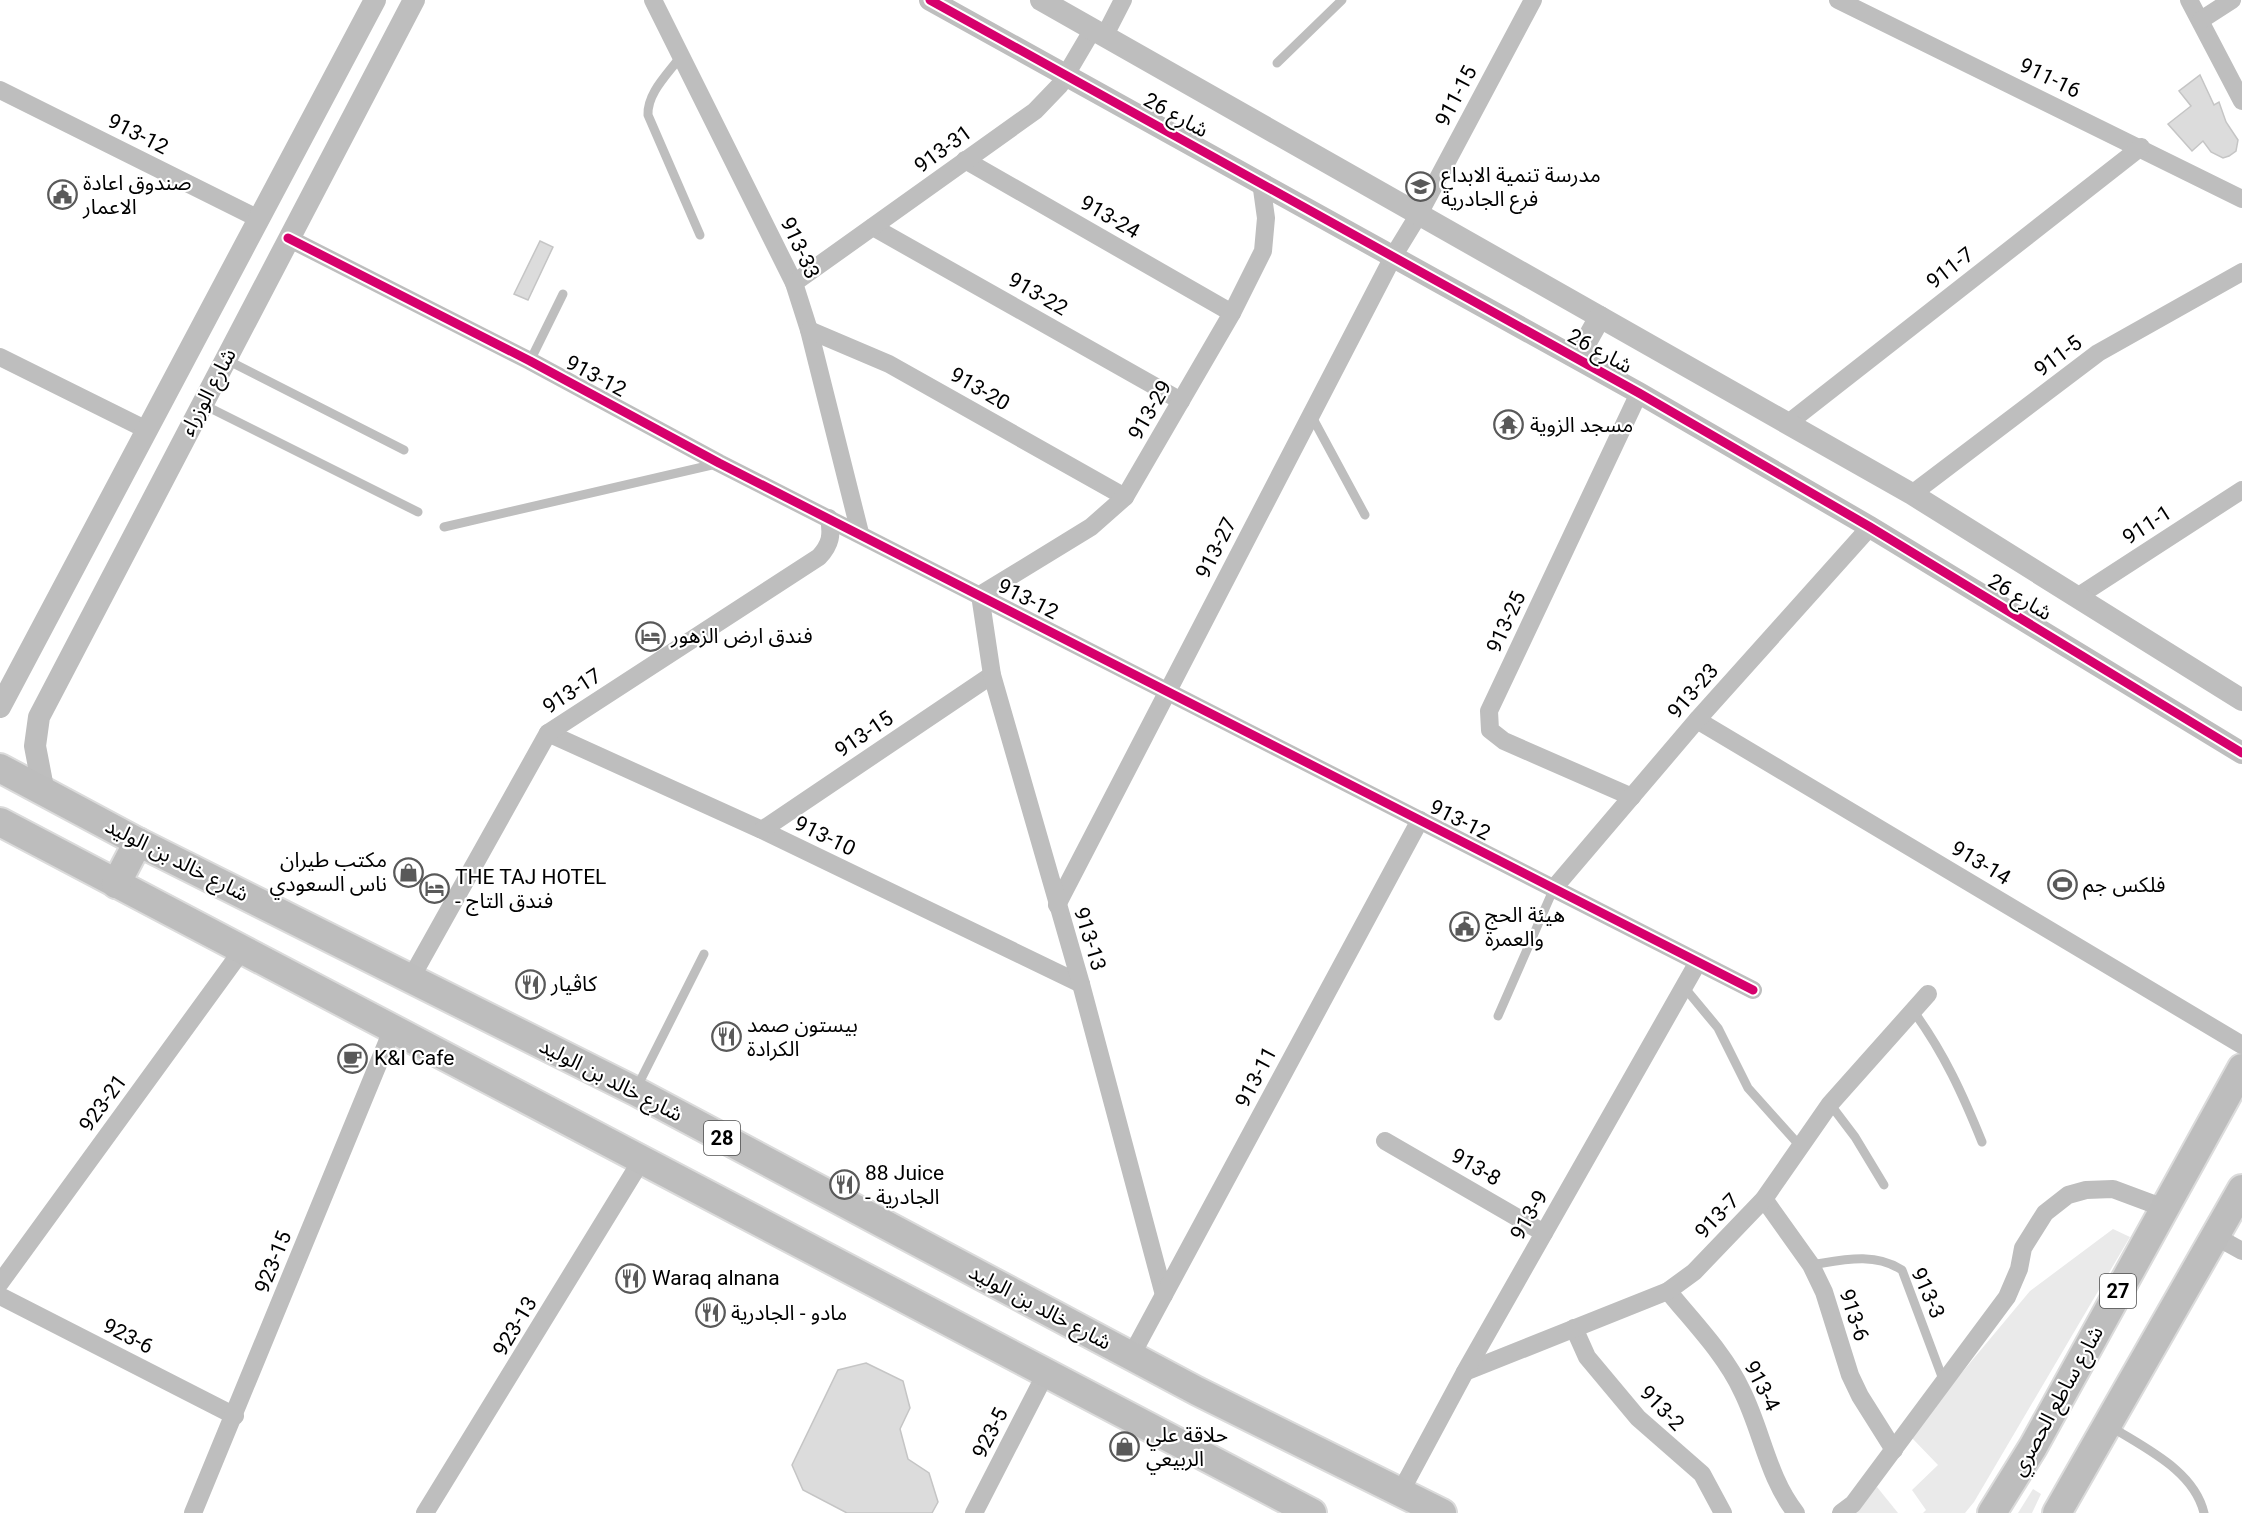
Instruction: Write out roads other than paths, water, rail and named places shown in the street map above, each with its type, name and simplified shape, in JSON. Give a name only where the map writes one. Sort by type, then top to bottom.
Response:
[{"type":"main road","name":"شارع خالد بن الوليد","points":[[0,768],[138,842],[635,1091],[1131,1356],[1442,1513]]},
{"type":"main road","points":[[0,822],[1312,1513]]},
{"type":"main road","points":[[116,884],[138,842]]},
{"type":"main road","name":"شارع ساطع الحصري","points":[[1992,1513],[2033,1447],[2242,1068]]},
{"type":"main road","points":[[2057,1513],[2242,1189]]},
{"type":"street","name":"شارع الوزراء","points":[[0,707],[257,218],[375,0]]},
{"type":"street","name":"شارع الوزراء","points":[[44,793],[35,746],[39,717],[414,0]]},
{"type":"street","name":"913-33","points":[[653,0],[794,283],[860,533]]},
{"type":"street","name":"شارع 26","points":[[930,0],[1394,255],[1639,393],[1870,528],[2242,753]]},
{"type":"street","name":"شارع 26","points":[[1041,0],[1912,494],[2242,700]]},
{"type":"street","name":"913-31","points":[[794,283],[1035,111],[1053,94],[1123,0]]},
{"type":"street","name":"911-15","points":[[1419,214],[1533,0]]},
{"type":"street","name":"911-16","points":[[1838,0],[2141,147],[2242,199]]},
{"type":"street","points":[[2188,0],[2201,20],[2242,100]]},
{"type":"street","points":[[2201,20],[2232,0]]},
{"type":"street","name":"913-12","points":[[0,90],[257,218]]},
{"type":"street","name":"911-7","points":[[1787,424],[2141,147]]},
{"type":"street","name":"913-24","points":[[965,160],[1232,313]]},
{"type":"street","name":"913-29","points":[[980,595],[1091,527],[1125,497],[1232,313],[1263,251],[1266,218],[1261,182]]},
{"type":"street","name":"913-27","points":[[1057,904],[1394,255],[1419,214]]},
{"type":"street","name":"913-22","points":[[873,227],[1181,401]]},
{"type":"street","name":"913-12","points":[[288,238],[530,361],[719,463],[1753,990]]},
{"type":"street","name":"911-5","points":[[1912,494],[2098,353],[2242,272]]},
{"type":"street","points":[[1577,358],[1600,317]]},
{"type":"street","name":"913-20","points":[[808,330],[889,364],[1125,497]]},
{"type":"street","points":[[0,357],[147,430]]},
{"type":"street","points":[[170,384],[202,404]]},
{"type":"street","name":"913-25","points":[[1632,797],[1504,741],[1490,730],[1488,711],[1639,393]]},
{"type":"street","name":"911-1","points":[[2077,597],[2242,490]]},
{"type":"street","name":"913-17","points":[[411,978],[548,733],[819,557],[829,546],[831,532],[829,518]]},
{"type":"street","name":"913-23","points":[[1554,888],[1697,720],[1870,528]]},
{"type":"street","name":"913-13","points":[[980,595],[992,675],[1081,984],[1164,1295]]},
{"type":"street","name":"913-15","points":[[762,830],[992,675]]},
{"type":"street","name":"913-14","points":[[1697,720],[2242,1045]]},
{"type":"street","name":"913-10","points":[[548,733],[762,830],[1081,984]]},
{"type":"street","name":"913-11","points":[[1131,1356],[1420,820]]},
{"type":"street","name":"923-21","points":[[0,1283],[243,949]]},
{"type":"street","name":"913-9","points":[[1401,1491],[1465,1372],[1698,962]]},
{"type":"street","name":"913-7","points":[[1465,1372],[1668,1291],[1694,1272],[1764,1199],[1830,1104],[1928,994]]},
{"type":"street","name":"923-15","points":[[193,1513],[235,1416],[393,1028]]},
{"type":"street","name":"913-8","points":[[1385,1141],[1544,1233]]},
{"type":"street","name":"923-13","points":[[425,1513],[641,1161]]},
{"type":"street","points":[[1841,1513],[1853,1504],[2007,1297],[2019,1269],[2023,1248],[2045,1213],[2068,1195],[2086,1190],[2113,1189],[2164,1208]]},
{"type":"street","name":"913-6","points":[[1764,1199],[1811,1265],[1824,1292],[1850,1375],[1860,1396],[1894,1450]]},
{"type":"street","points":[[2215,1236],[2242,1251]]},
{"type":"street","name":"913-4","points":[[1668,1291],[1732,1371],[1761,1432],[1771,1469],[1796,1513]]},
{"type":"street","name":"923-6","points":[[0,1296],[235,1416]]},
{"type":"street","name":"913-2","points":[[1574,1328],[1587,1357],[1638,1418],[1702,1474],[1723,1513]]},
{"type":"street","name":"923-5","points":[[974,1513],[1046,1373]]},
{"type":"lane","points":[[1277,63],[1342,0]]},
{"type":"lane","points":[[681,56],[651,96],[647,105],[648,115],[700,236]]},
{"type":"lane","points":[[530,361],[563,294]]},
{"type":"lane","points":[[225,359],[404,450]]},
{"type":"lane","points":[[202,404],[418,512]]},
{"type":"lane","points":[[1311,415],[1365,515]]},
{"type":"lane","points":[[444,527],[719,463]]},
{"type":"lane","points":[[1498,1016],[1554,888]]},
{"type":"lane","points":[[635,1091],[704,954]]},
{"type":"lane","points":[[1684,987],[1718,1028],[1748,1088],[1800,1146]]},
{"type":"lane","points":[[1914,1012],[1938,1045],[1959,1084],[1982,1142]]},
{"type":"lane","points":[[1830,1104],[1856,1137],[1884,1185]]},
{"type":"lane","name":"913-3","points":[[1811,1265],[1853,1258],[1888,1262],[1902,1270],[1944,1382]]},
{"type":"lane","points":[[2108,1424],[2175,1468],[2192,1487],[2204,1513]]},
{"type":"place","name":"مدرسة تنمية الابداع فرع الجادرية","points":[[1420,187]]},
{"type":"place","name":"صندوق اعادة الاعمار","points":[[62,195]]},
{"type":"place","name":"مسجد الزوية","points":[[1509,425]]},
{"type":"place","name":"فندق ارض الزهور","points":[[650,636]]},
{"type":"place","name":"مكتب طيران ناس السعودي","points":[[408,872]]},
{"type":"place","name":"فلكس جم","points":[[2062,885]]},
{"type":"place","name":"THE TAJ HOTEL - فندق التاج","points":[[434,889]]},
{"type":"place","name":"هيئة الحج والعمرة","points":[[1464,927]]},
{"type":"place","name":"كاڤيار","points":[[530,984]]},
{"type":"place","name":"بيستون صمد الكرادة","points":[[726,1037]]},
{"type":"place","name":"K&I Cafe","points":[[353,1058]]},
{"type":"place","name":"88 Juice - الجادرية","points":[[844,1185]]},
{"type":"place","name":"Waraq alnana","points":[[631,1278]]},
{"type":"place","name":"مادو - الجادرية","points":[[710,1313]]},
{"type":"place","name":"حلاقة علي الربيعي","points":[[1125,1447]]}]
